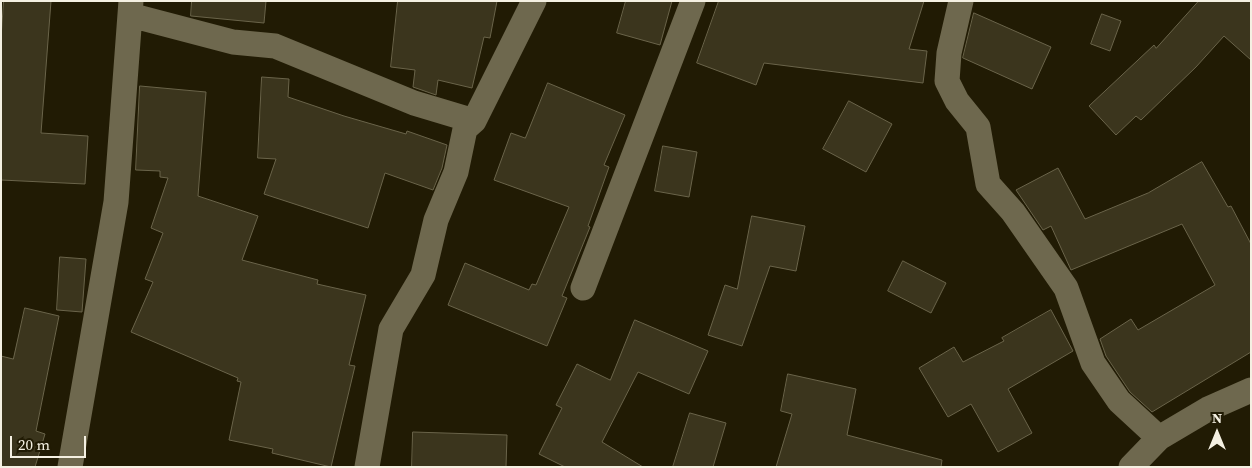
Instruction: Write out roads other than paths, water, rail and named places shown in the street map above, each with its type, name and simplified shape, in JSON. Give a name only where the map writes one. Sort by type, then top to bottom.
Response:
[{"type":"street","points":[[367,467],[392,329],[423,275],[436,220],[456,172],[465,129],[474,121],[534,1]]},
{"type":"street","points":[[584,288],[693,1]]},
{"type":"street","points":[[961,1],[949,53],[946,81],[957,101],[978,127],[988,184],[1013,212],[1066,288],[1093,363],[1119,401],[1159,438]]},
{"type":"street","points":[[70,467],[116,202],[131,8],[234,42],[274,46],[414,103],[474,121]]},
{"type":"street","points":[[1132,467],[1159,438],[1208,408],[1251,390]]}]
